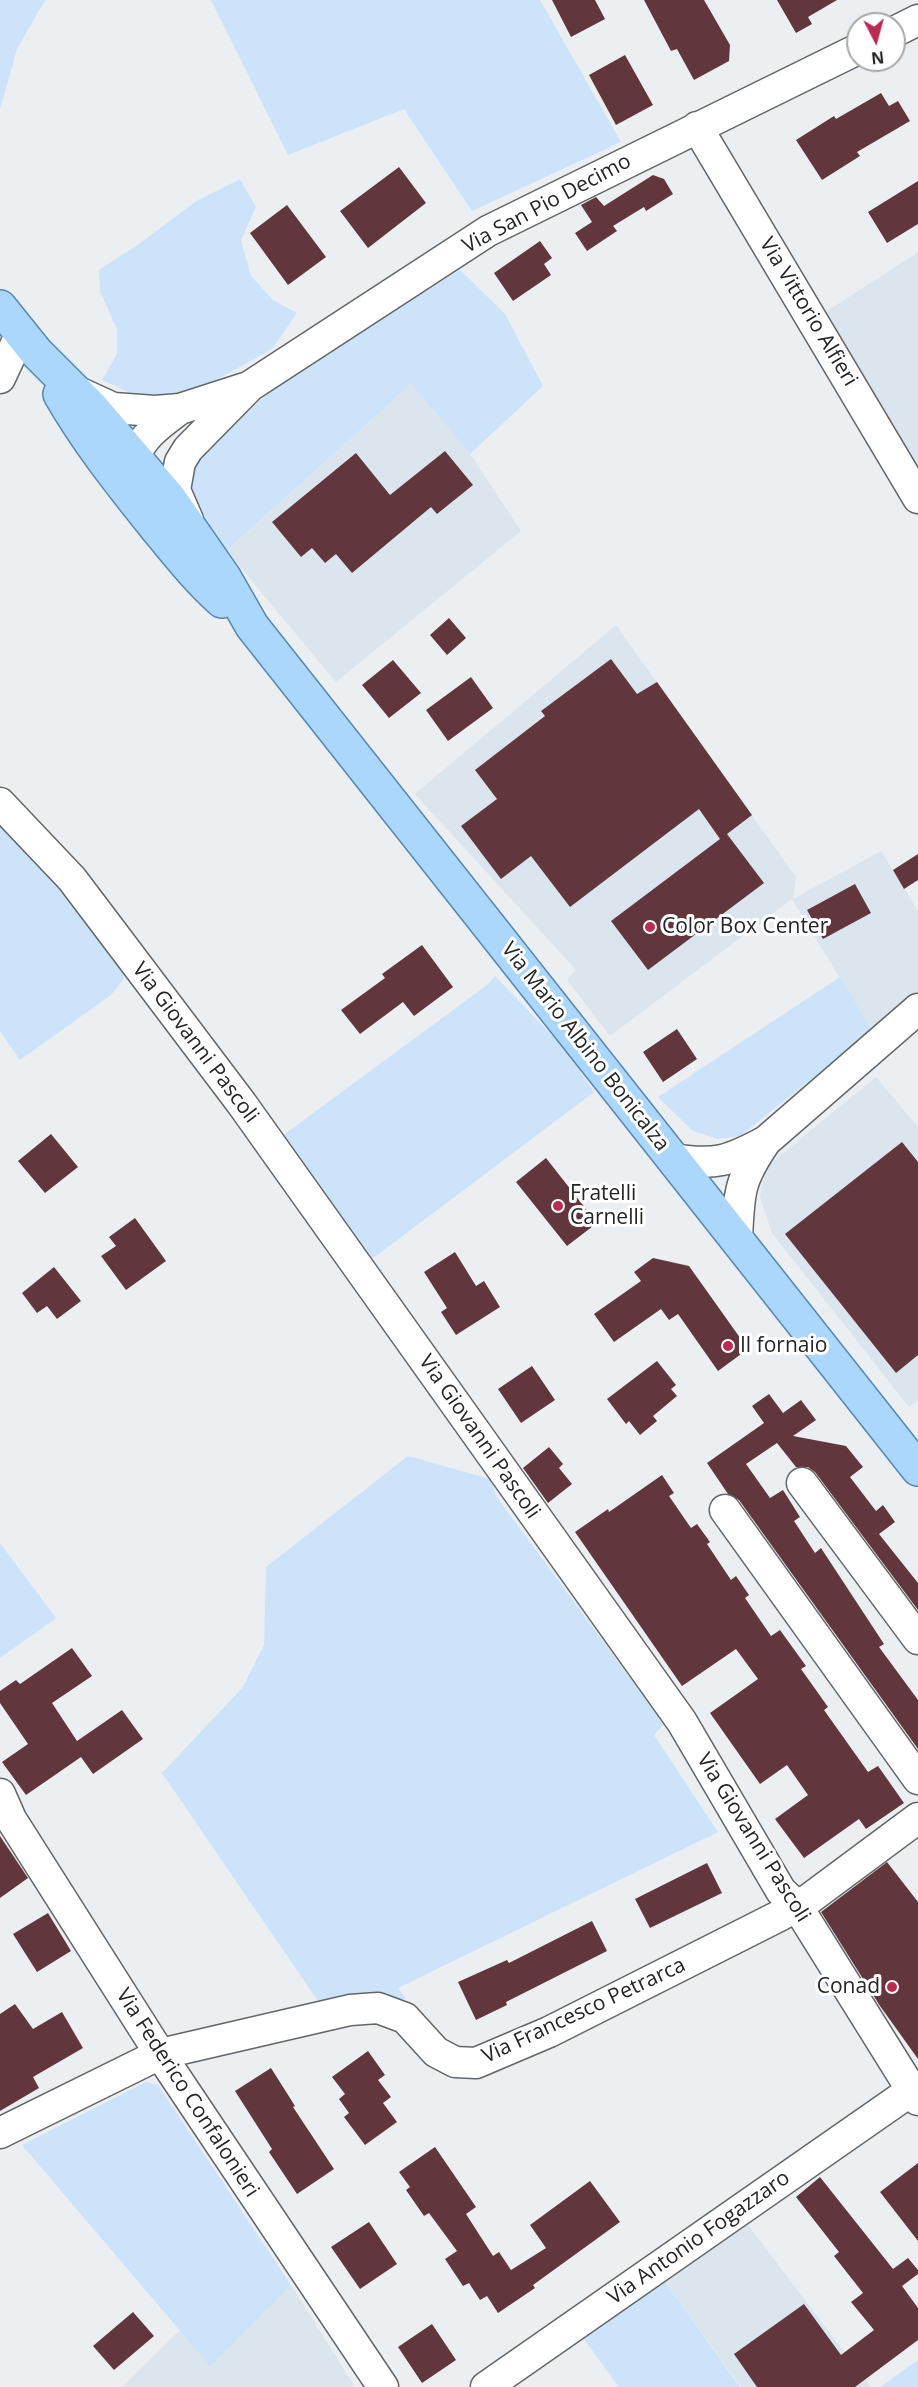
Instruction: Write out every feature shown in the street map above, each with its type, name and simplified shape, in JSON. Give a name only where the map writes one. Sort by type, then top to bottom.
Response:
[{"type":"main road","name":"Via Mario Albino Bonicalza","points":[[0,307],[74,404],[135,458],[169,498],[225,578],[252,626],[918,1469]]},
{"type":"main road","name":"Via Mario Albino Bonicalza","points":[[74,404],[87,440],[134,500],[203,584],[252,626]]},
{"type":"street","name":"Via San Pio Decimo","points":[[193,532],[175,490],[176,474],[188,449],[250,386],[488,231],[846,55]]},
{"type":"street","name":"Via Vittorio Alfieri","points":[[697,127],[918,498]]},
{"type":"street","points":[[0,378],[29,343]]},
{"type":"street","name":"Via San Pio Decimo","points":[[74,404],[155,411],[180,409],[250,386]]},
{"type":"street","name":"Via San Pio Decimo","points":[[135,458],[151,432],[180,409]]},
{"type":"street","points":[[134,500],[135,458],[154,457],[188,449]]},
{"type":"street","name":"Via Giovanni Pascoli","points":[[0,803],[72,879],[242,1104],[682,1722],[781,1891],[797,1906],[916,2092]]},
{"type":"street","points":[[674,1159],[700,1164],[718,1162],[766,1141],[918,1009]]},
{"type":"street","points":[[737,1239],[740,1189],[748,1167],[766,1141]]},
{"type":"street","points":[[802,1483],[918,1639]]},
{"type":"street","points":[[725,1510],[918,1779]]},
{"type":"street","name":"Via Federico Confalonieri","points":[[0,1794],[10,1819],[160,2054],[383,2387]]},
{"type":"street","name":"Via Francesco Petrarca","points":[[0,2133],[160,2054],[350,2010],[378,2008],[405,2018],[436,2052],[455,2062],[477,2063],[549,2032],[797,1906],[918,1818]]},
{"type":"street","name":"Via Antonio Fogazzaro","points":[[486,2387],[916,2092]]},
{"type":"shaded area","points":[[0,0],[45,0],[17,49],[0,109]]},
{"type":"shaded area","points":[[211,0],[540,0],[621,142],[472,211],[404,109],[288,155]]},
{"type":"shaded area","points":[[240,179],[256,207],[241,240],[251,276],[273,300],[297,313],[272,349],[198,390],[150,402],[102,380],[117,354],[117,329],[100,292],[99,270],[139,244],[198,200]]},
{"type":"shaded area","points":[[918,252],[918,471],[821,315]]},
{"type":"shaded area","points":[[460,270],[505,314],[543,386],[470,454],[411,384],[222,555],[189,506],[187,483],[204,453],[287,376]]},
{"type":"shaded area","points":[[411,384],[470,454],[521,531],[336,682],[227,551]]},
{"type":"shaded area","points":[[616,625],[796,877],[793,899],[881,851],[893,870],[918,911],[918,994],[872,1031],[792,899],[610,1036],[567,980],[576,970],[415,794]]},
{"type":"shaded area","points":[[0,820],[50,871],[122,961],[124,979],[111,995],[20,1060],[0,1031]]},
{"type":"shaded area","points":[[495,976],[565,1049],[594,1092],[372,1259],[282,1136],[487,985]]},
{"type":"shaded area","points":[[840,977],[872,1031],[740,1136],[718,1139],[693,1131],[658,1097]]},
{"type":"shaded area","points":[[876,1077],[918,1127],[918,1400],[909,1407],[772,1233],[760,1197],[766,1167]]},
{"type":"shaded area","points":[[408,1456],[490,1479],[496,1496],[664,1724],[654,1735],[718,1832],[398,1988],[406,1999],[318,2001],[162,1773],[243,1687],[264,1645],[266,1567]]},
{"type":"shaded area","points":[[0,1543],[56,1618],[0,1658]]},
{"type":"shaded area","points":[[146,2082],[158,2085],[291,2285],[210,2366],[22,2145]]},
{"type":"shaded area","points":[[748,2225],[871,2387],[741,2387],[665,2282]]},
{"type":"shaded area","points":[[665,2282],[740,2387],[619,2387],[583,2338]]},
{"type":"shaded area","points":[[291,2285],[355,2387],[122,2387],[180,2330],[210,2365]]},
{"type":"shaded area","points":[[918,2360],[918,2387],[880,2387]]},
{"type":"building","points":[[552,0],[595,0],[605,19],[571,37]]},
{"type":"building","points":[[644,0],[704,0],[730,45],[729,61],[694,80],[677,49],[671,51]]},
{"type":"building","points":[[777,0],[837,0],[808,17],[812,24],[796,33]]},
{"type":"building","points":[[625,55],[653,105],[616,125],[589,75]]},
{"type":"building","points":[[881,93],[889,106],[898,101],[910,121],[857,152],[860,156],[822,180],[796,140],[834,116],[836,119]]},
{"type":"building","points":[[399,167],[426,203],[368,248],[340,211]]},
{"type":"building","points":[[653,175],[664,179],[673,194],[646,211],[644,207],[613,226],[617,231],[587,251],[575,233],[592,222],[581,205],[596,197],[604,206]]},
{"type":"building","points":[[918,181],[918,224],[887,243],[868,212]]},
{"type":"building","points":[[287,205],[326,257],[288,285],[250,233]]},
{"type":"building","points":[[540,241],[552,258],[544,264],[551,275],[513,301],[494,273]]},
{"type":"building","points":[[445,451],[473,485],[437,514],[431,507],[352,573],[336,554],[325,563],[312,548],[301,557],[272,522],[356,453],[390,495]]},
{"type":"building","points":[[449,618],[466,638],[447,655],[430,635]]},
{"type":"building","points":[[611,659],[637,694],[657,682],[752,815],[727,834],[764,883],[648,970],[611,921],[720,839],[699,809],[570,907],[531,856],[501,879],[461,826],[497,799],[475,770],[545,716],[541,711]]},
{"type":"building","points":[[393,660],[421,693],[389,718],[362,685]]},
{"type":"building","points":[[471,677],[493,708],[448,741],[426,710]]},
{"type":"building","points":[[918,854],[918,880],[904,889],[893,870]]},
{"type":"building","points":[[855,884],[871,913],[823,939],[807,910]]},
{"type":"building","points":[[422,945],[453,987],[414,1016],[403,1002],[360,1034],[341,1010],[385,978],[382,974]]},
{"type":"building","points":[[677,1029],[697,1059],[663,1082],[643,1052]]},
{"type":"building","points":[[51,1134],[78,1167],[45,1193],[18,1161]]},
{"type":"building","points":[[902,1142],[918,1162],[918,1355],[896,1373],[785,1234]]},
{"type":"building","points":[[546,1158],[597,1223],[567,1246],[516,1182]]},
{"type":"building","points":[[135,1218],[166,1261],[126,1290],[101,1256],[116,1246],[109,1237]]},
{"type":"building","points":[[455,1252],[476,1286],[484,1281],[500,1307],[456,1335],[441,1312],[447,1308],[424,1272]]},
{"type":"building","points":[[653,1258],[689,1266],[748,1349],[718,1371],[678,1314],[669,1320],[661,1309],[614,1342],[594,1314],[641,1281],[634,1272]]},
{"type":"building","points":[[54,1267],[81,1301],[57,1319],[47,1306],[37,1313],[22,1293]]},
{"type":"building","points":[[657,1361],[676,1385],[671,1389],[677,1396],[653,1416],[657,1421],[640,1435],[629,1421],[626,1424],[607,1399]]},
{"type":"building","points":[[532,1366],[555,1400],[521,1423],[498,1389]]},
{"type":"building","points":[[769,1394],[783,1413],[801,1400],[816,1420],[793,1436],[846,1446],[863,1467],[850,1477],[876,1511],[883,1505],[895,1522],[879,1534],[918,1583],[918,1610],[815,1472],[808,1467],[796,1467],[777,1443],[746,1464],[770,1498],[783,1490],[800,1517],[794,1521],[815,1553],[821,1548],[884,1644],[879,1647],[918,1700],[918,1749],[739,1500],[728,1494],[707,1463],[764,1423],[752,1406]]},
{"type":"building","points":[[549,1447],[563,1464],[559,1468],[572,1484],[548,1503],[523,1468]]},
{"type":"building","points":[[662,1475],[674,1493],[669,1496],[691,1528],[697,1524],[710,1542],[707,1544],[731,1580],[736,1576],[749,1595],[745,1598],[771,1636],[780,1630],[806,1666],[801,1669],[828,1707],[824,1710],[868,1772],[878,1766],[904,1803],[866,1829],[859,1819],[804,1858],[775,1819],[808,1795],[787,1765],[760,1784],[710,1713],[758,1679],[736,1649],[682,1686],[575,1532],[608,1509],[609,1512]]},
{"type":"building","points":[[72,1648],[92,1676],[52,1703],[77,1741],[122,1710],[143,1739],[93,1774],[81,1757],[26,1795],[2,1762],[28,1744],[0,1703],[0,1691],[16,1680],[20,1684]]},
{"type":"building","points":[[0,1836],[28,1878],[0,1898]]},
{"type":"building","name":"Conad","points":[[887,1862],[918,1902],[918,2059],[880,2006],[821,1912]]},
{"type":"building","points":[[707,1863],[722,1893],[650,1928],[635,1899]]},
{"type":"building","points":[[48,1913],[71,1951],[37,1972],[13,1934]]},
{"type":"building","points":[[592,1921],[607,1951],[506,2002],[507,2005],[476,2020],[458,1982],[507,1960],[509,1963]]},
{"type":"building","points":[[15,2004],[33,2029],[62,2012],[83,2048],[33,2077],[39,2088],[0,2111],[0,2014]]},
{"type":"building","points":[[368,2051],[385,2075],[378,2080],[391,2097],[383,2103],[397,2122],[365,2145],[344,2117],[349,2113],[339,2099],[345,2094],[332,2077]]},
{"type":"building","points":[[271,2068],[295,2106],[293,2107],[334,2169],[297,2194],[269,2152],[272,2149],[235,2091]]},
{"type":"building","points":[[435,2147],[476,2207],[466,2214],[493,2256],[499,2252],[511,2270],[546,2248],[530,2225],[590,2181],[620,2222],[533,2285],[535,2288],[498,2313],[487,2296],[480,2300],[469,2283],[463,2286],[445,2259],[457,2251],[429,2213],[424,2216],[406,2190],[410,2187],[399,2172]]},
{"type":"building","points":[[918,2163],[918,2241],[880,2192]]},
{"type":"building","points":[[820,2177],[893,2269],[908,2258],[918,2270],[918,2274],[902,2286],[918,2308],[918,2340],[855,2387],[757,2387],[734,2354],[804,2304],[841,2355],[874,2330],[851,2302],[863,2293],[834,2256],[839,2252],[796,2197]]},
{"type":"building","points":[[369,2222],[397,2264],[360,2289],[331,2247]]},
{"type":"building","points":[[133,2312],[154,2336],[114,2370],[93,2346]]},
{"type":"building","points":[[432,2324],[456,2360],[422,2383],[398,2347]]},
{"type":"place","name":"Color Box Center","points":[[650,927]]},
{"type":"place","name":"Fratelli Carnelli","points":[[558,1206]]},
{"type":"place","name":"Il fornaio","points":[[728,1346]]},
{"type":"place","name":"Conad","points":[[892,1987]]}]
